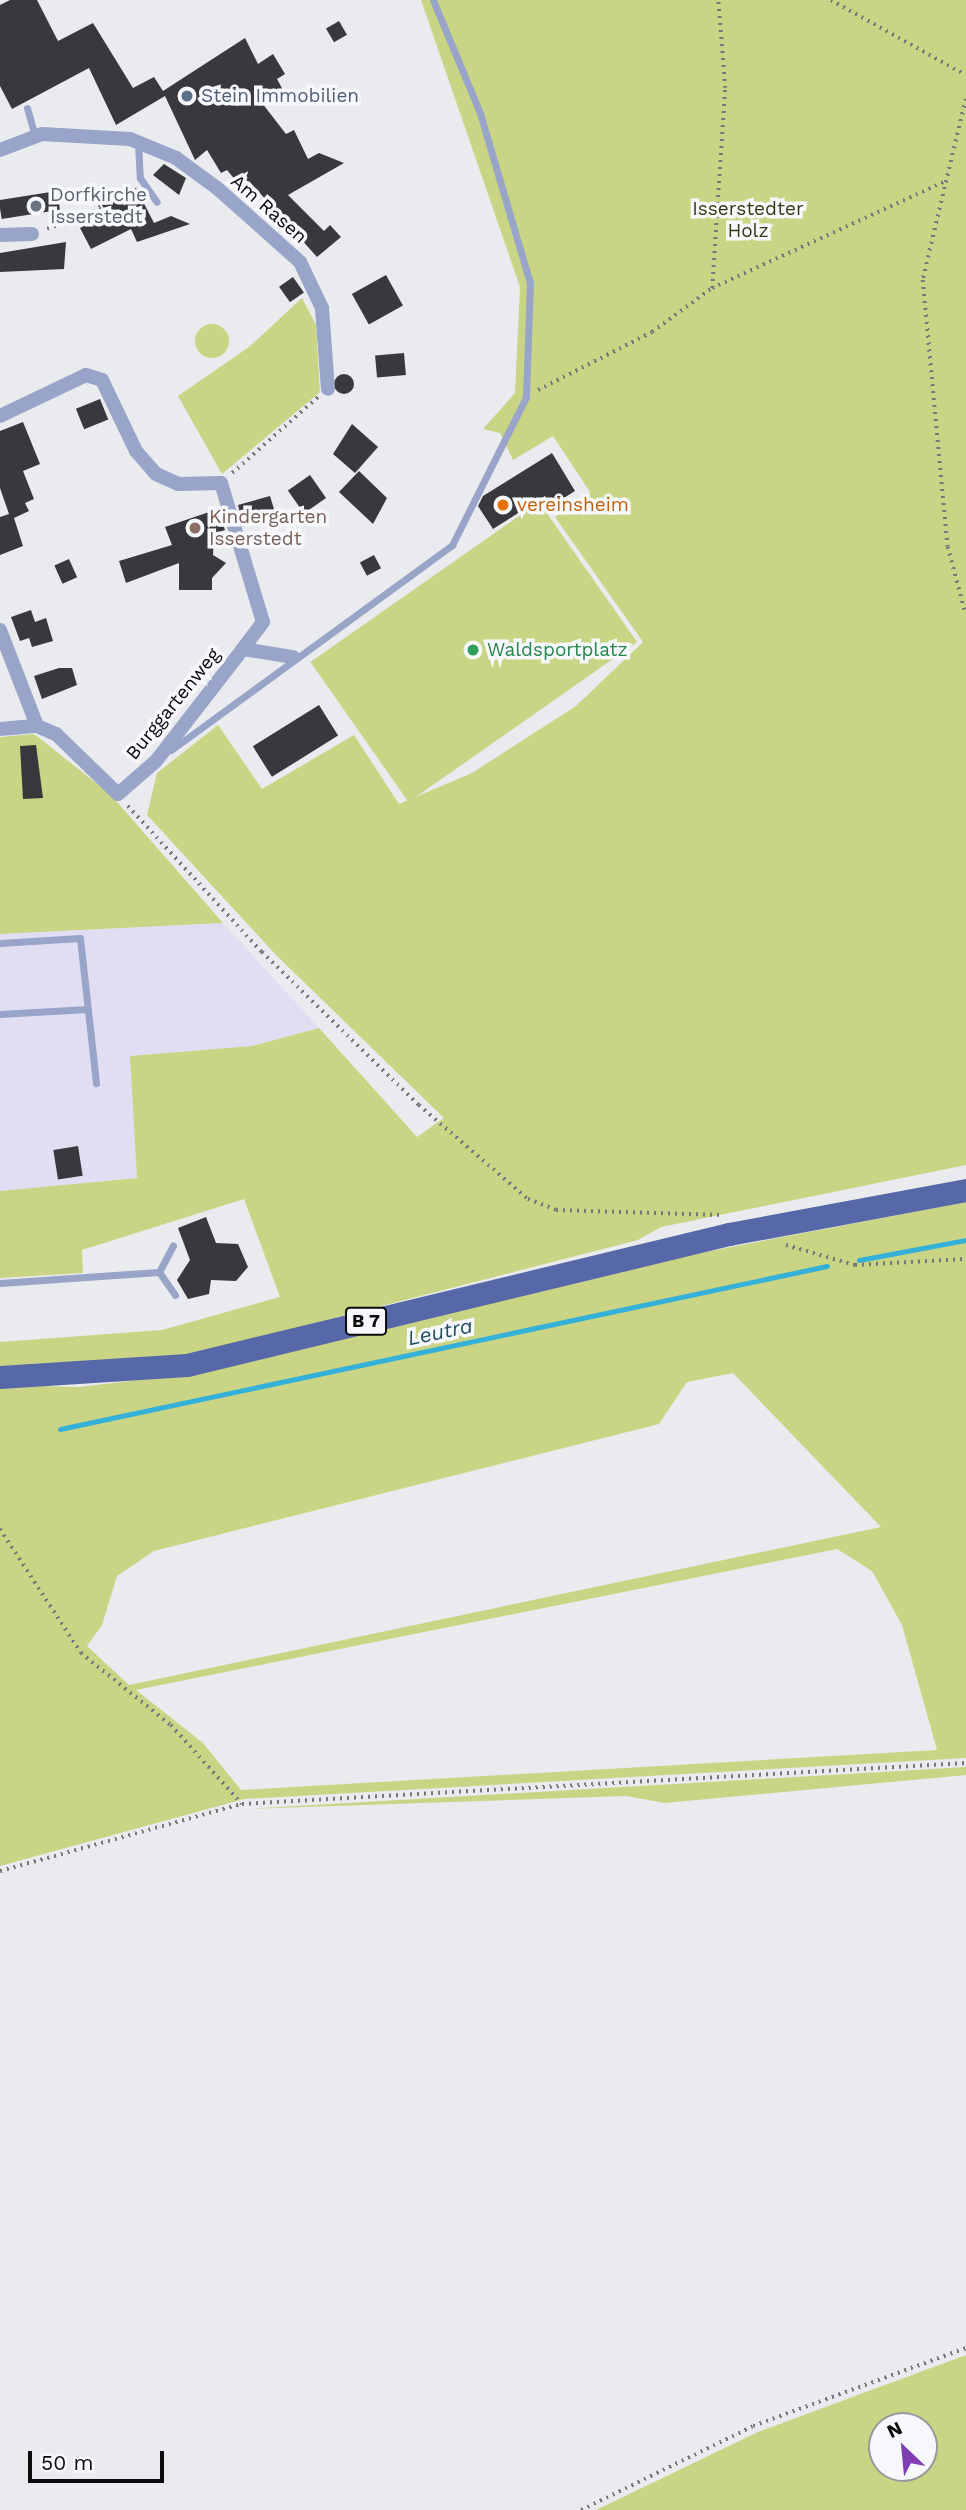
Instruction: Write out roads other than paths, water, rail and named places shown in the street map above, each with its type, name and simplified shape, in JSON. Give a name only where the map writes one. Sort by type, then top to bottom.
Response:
[{"type":"main road","name":"B 7","points":[[0,1377],[187,1365],[729,1234],[966,1190]]},
{"type":"street","name":"Am Rasen","points":[[0,150],[35,136],[87,133],[138,143],[176,158],[217,188],[300,262],[323,308],[328,389]]},
{"type":"street","points":[[0,235],[32,234]]},
{"type":"street","name":"Burggartenweg","points":[[0,416],[86,375],[102,380],[136,451],[156,474],[178,484],[223,482],[263,622],[156,761],[118,794],[56,734],[37,726]]},
{"type":"street","points":[[0,630],[37,726],[0,729]]},
{"type":"street","points":[[243,649],[293,657]]},
{"type":"lane","points":[[156,761],[293,657],[452,545],[526,397],[530,283],[480,113],[433,0]]},
{"type":"lane","points":[[27,108],[35,136]]},
{"type":"lane","points":[[138,143],[140,178],[157,202]]},
{"type":"lane","points":[[0,943],[80,938],[96,1083]]},
{"type":"lane","points":[[0,1014],[88,1009]]},
{"type":"lane","points":[[159,1272],[173,1245]]},
{"type":"lane","points":[[0,1283],[159,1272]]},
{"type":"lane","points":[[159,1272],[175,1296]]},
{"type":"waterway","name":"Leutra","points":[[859,1260],[966,1240]]},
{"type":"waterway","name":"Leutra","points":[[60,1429],[827,1266]]},
{"type":"place","name":"Stein Immobilien","points":[[187,96]]},
{"type":"place","name":"Dorfkirche Isserstedt","points":[[36,206]]},
{"type":"place","name":"vereinsheim","points":[[503,505]]},
{"type":"place","name":"Kindergarten Isserstedt","points":[[195,528]]},
{"type":"place","name":"Waldsportplatz","points":[[473,650]]},
{"type":"park label","name":"Isserstedter Holz","points":[[748,220]]}]
